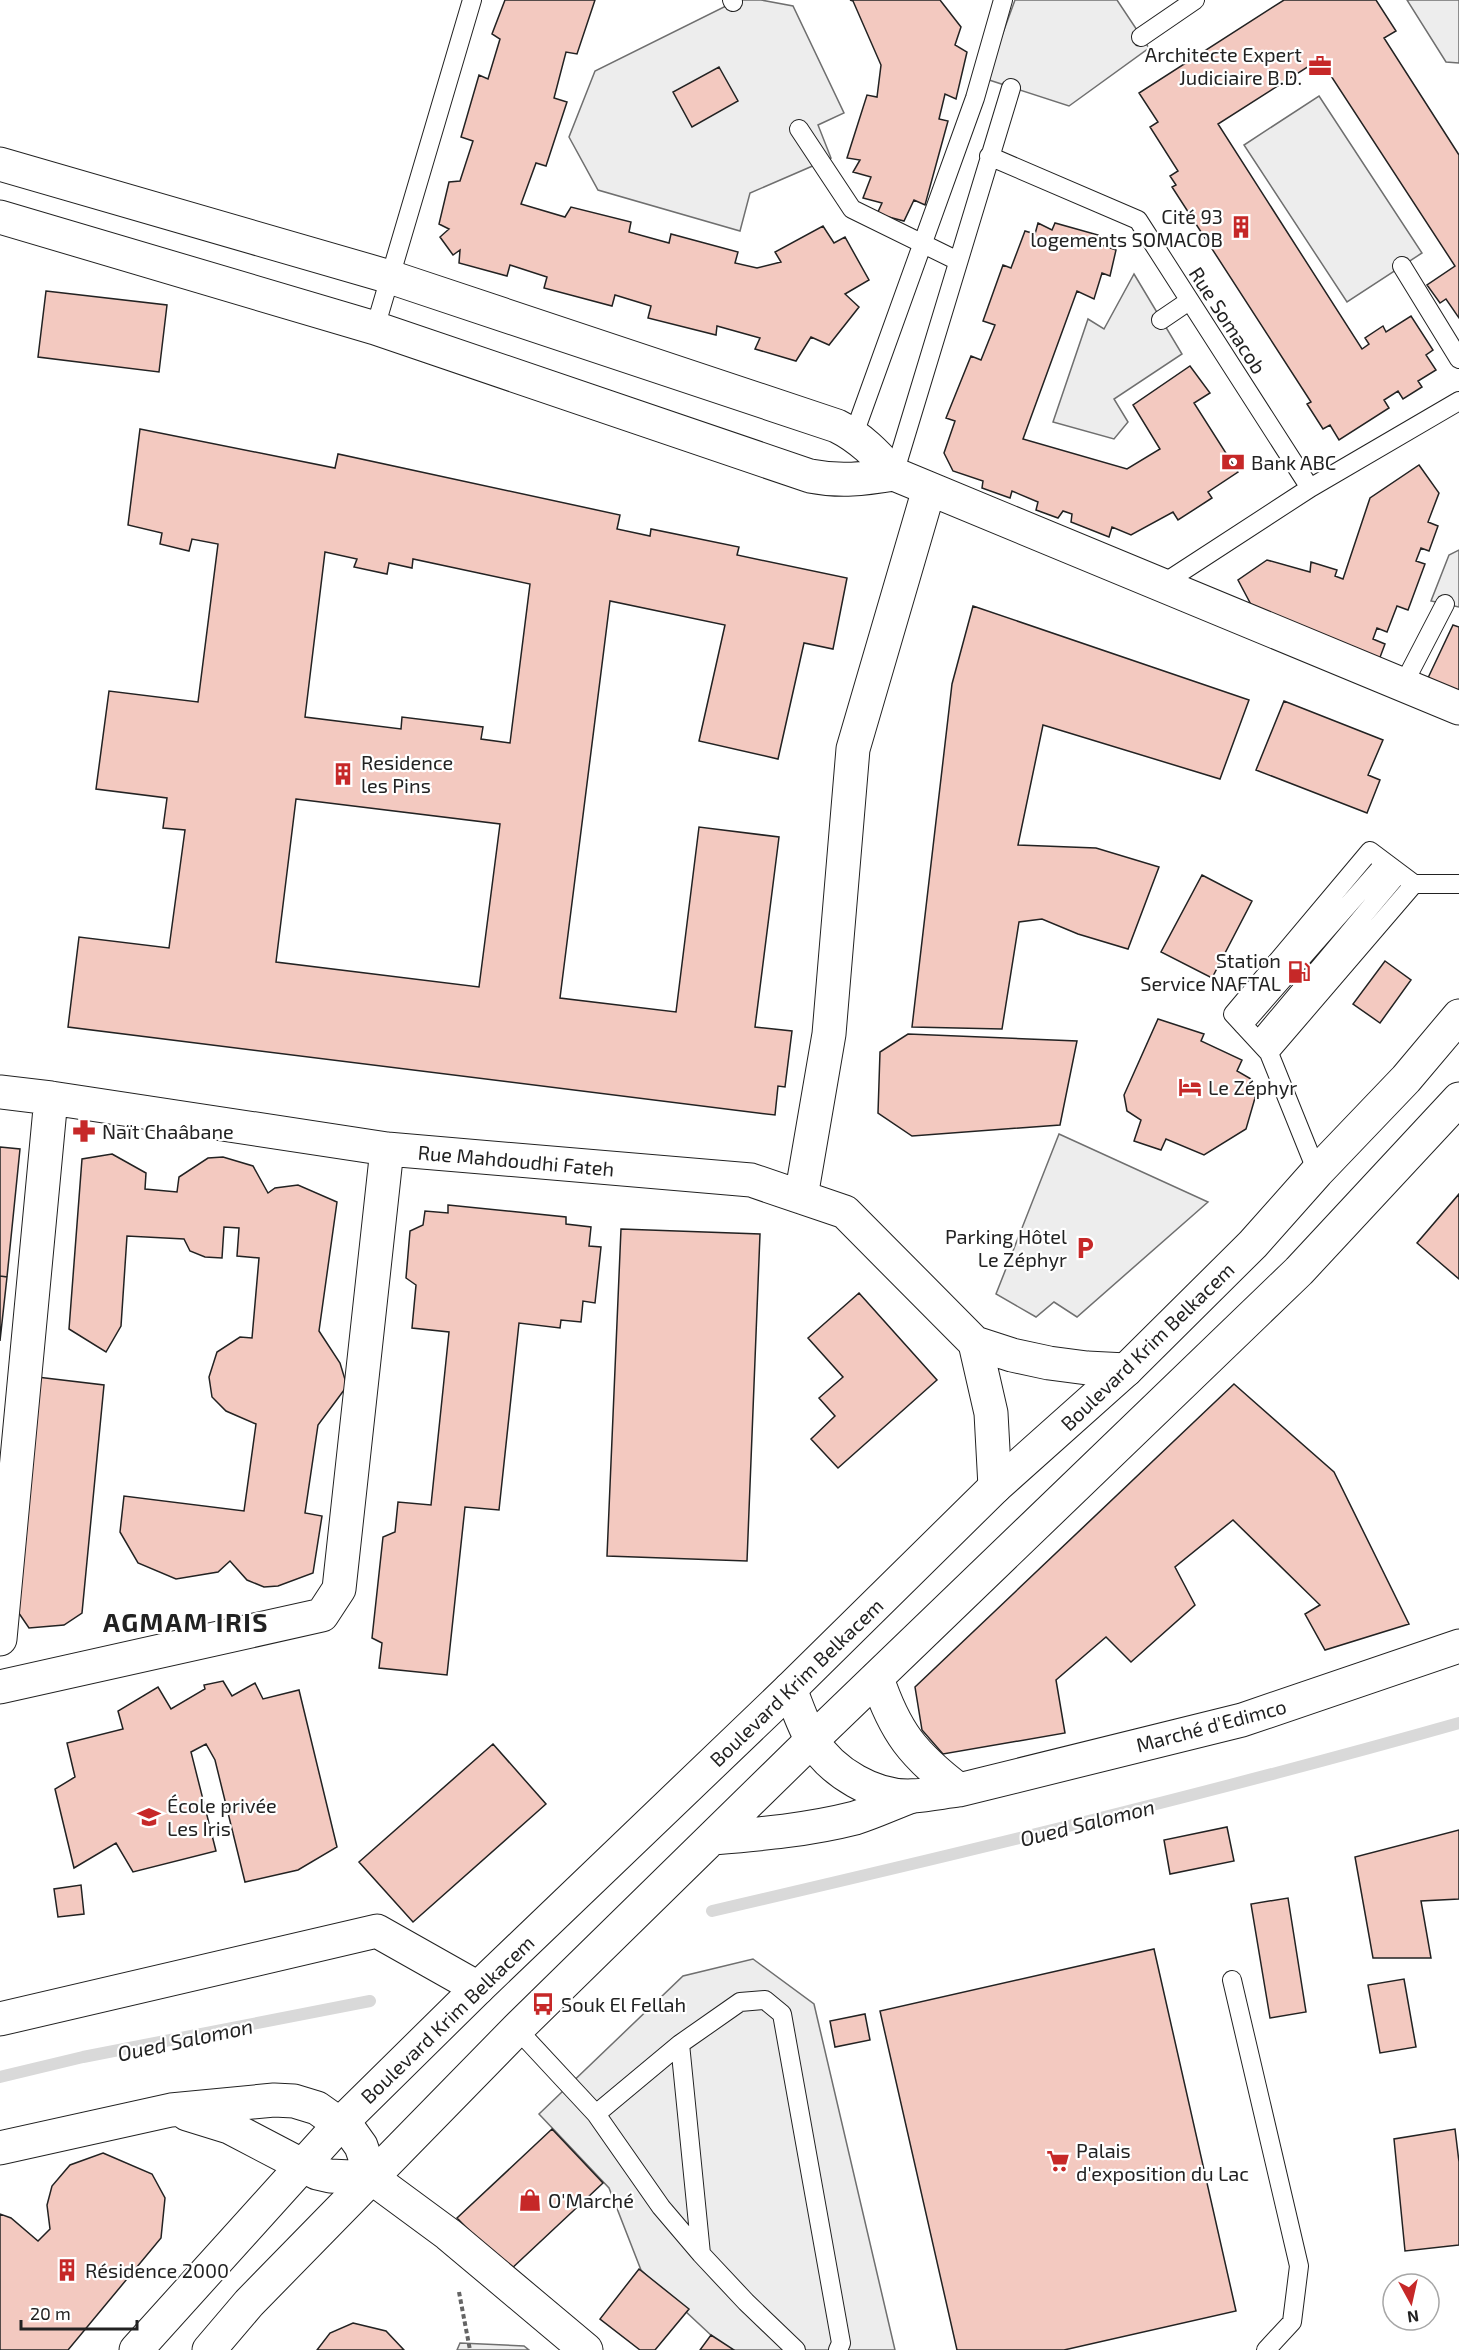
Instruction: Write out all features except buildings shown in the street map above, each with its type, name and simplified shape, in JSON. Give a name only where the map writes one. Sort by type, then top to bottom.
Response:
[{"type":"street","points":[[0,164],[390,277],[837,426],[854,434],[868,445],[894,474],[1459,708]]},
{"type":"street","points":[[0,217],[375,328],[810,476],[832,480],[851,480],[894,474]]},
{"type":"street","points":[[801,1197],[829,1034],[853,749],[929,489]]},
{"type":"street","name":"Boulevard Krim Belkacem","points":[[136,2350],[341,2123],[478,1988],[790,1689],[995,1487],[1126,1370],[1253,1244],[1317,1172],[1406,1079],[1459,1016]]},
{"type":"street","name":"Rue Mahdoudhi Fateh","points":[[0,1092],[387,1149],[751,1180],[845,1212],[975,1343],[1012,1355],[1049,1363],[1126,1370]]},
{"type":"street","points":[[0,1639],[51,1098]]},
{"type":"street","points":[[209,2350],[249,2303],[517,2029],[812,1740],[1299,1271],[1459,1099]]},
{"type":"street","points":[[0,1687],[322,1615],[339,1589],[387,1149]]},
{"type":"street","points":[[975,1343],[991,1413],[995,1487]]},
{"type":"street","name":"Marché d'Edimco","points":[[790,1689],[812,1740],[842,1772],[863,1785],[887,1795],[912,1796],[958,1790],[1242,1720],[1459,1646]]},
{"type":"street","points":[[877,1678],[888,1712],[906,1742],[930,1768],[958,1790]]},
{"type":"street","points":[[713,1838],[774,1833],[831,1824],[858,1817],[912,1796]]},
{"type":"street","points":[[0,2019],[377,1931],[478,1988]]},
{"type":"street","points":[[0,2148],[171,2110],[274,2100],[294,2101],[317,2108],[351,2132],[361,2146],[372,2178]]},
{"type":"street","points":[[171,2110],[229,2127],[254,2138],[302,2166],[330,2176],[372,2178],[448,2234],[586,2350]]},
{"type":"lane","points":[[375,328],[471,0]]},
{"type":"lane","points":[[854,434],[975,98],[1003,0]]},
{"type":"lane","points":[[1141,37],[1194,0]]},
{"type":"lane","points":[[894,474],[1011,88]]},
{"type":"lane","points":[[799,129],[852,208],[958,261]]},
{"type":"lane","name":"Rue Somacob","points":[[989,156],[1138,220],[1310,488]]},
{"type":"lane","points":[[1402,266],[1459,359]]},
{"type":"lane","points":[[1161,320],[1190,301]]},
{"type":"lane","points":[[1161,585],[1310,488],[1459,401]]},
{"type":"lane","points":[[1403,685],[1445,604]]},
{"type":"lane","points":[[1392,868],[1414,884],[1459,884]]},
{"type":"lane","points":[[1317,1172],[1264,1047],[1243,1025],[1392,868]]},
{"type":"lane","points":[[1264,1047],[1392,868]]},
{"type":"lane","points":[[1264,1047],[1414,884]]},
{"type":"lane","points":[[1232,1980],[1299,2266],[1292,2322],[1266,2350]]},
{"type":"lane","points":[[596,2115],[680,2044],[740,2002],[765,2000],[782,2014],[841,2343],[838,2350]]},
{"type":"lane","points":[[517,2029],[596,2115],[661,2207],[701,2254],[796,2350]]},
{"type":"lane","points":[[680,2044],[701,2254]]},
{"type":"shaded area","points":[[738,0],[761,0],[793,6],[844,113],[818,125],[831,158],[750,193],[740,231],[598,190],[569,137],[595,71]]},
{"type":"shaded area","points":[[1015,0],[1117,0],[1149,48],[1069,106],[986,79]]},
{"type":"shaded area","points":[[1407,0],[1459,0],[1459,63],[1446,62]]},
{"type":"shaded area","points":[[1319,96],[1422,253],[1347,302],[1244,145]]},
{"type":"shaded area","points":[[1134,274],[1182,354],[1114,399],[1128,422],[1114,439],[1053,422],[1088,319],[1104,329]]},
{"type":"shaded area","points":[[1459,550],[1459,607],[1431,601],[1449,555]]},
{"type":"shaded area","name":"Parking Hôtel Le Zéphyr","points":[[1059,1134],[1208,1202],[1077,1317],[1054,1302],[1036,1317],[996,1294]]},
{"type":"shaded area","points":[[753,1959],[814,2004],[895,2350],[727,2350],[641,2270],[609,2188],[539,2114],[683,1976]]},
{"type":"shaded area","points":[[460,2343],[524,2346],[529,2350],[457,2350]]},
{"type":"waterway","name":"Oued Salomon","points":[[712,1911],[1087,1822],[1459,1723]]},
{"type":"waterway","name":"Oued Salomon","points":[[0,2077],[83,2057],[370,2001]]},
{"type":"place","name":"Architecte Expert Judiciaire B.D.","points":[[1320,66]]},
{"type":"place","name":"Cité 93 logements SOMACOB","points":[[1241,227]]},
{"type":"place","name":"Bank ABC","points":[[1233,462]]},
{"type":"place","name":"Residence les Pins","points":[[343,774]]},
{"type":"place","name":"Station Service NAFTAL","points":[[1299,972]]},
{"type":"place","name":"Le Zéphyr","points":[[1190,1087]]},
{"type":"place","name":"Naït Chaâbane","points":[[84,1131]]},
{"type":"place","name":"Parking Hôtel Le Zéphyr","points":[[1085,1248]]},
{"type":"place","name":"École privée Les Iris","points":[[149,1817]]},
{"type":"place","name":"Souk El Fellah","points":[[543,2004]]},
{"type":"place","name":"Palais d'exposition du Lac","points":[[1058,2161]]},
{"type":"place","name":"O'Marché","points":[[530,2200]]},
{"type":"place","name":"Résidence 2000","points":[[67,2270]]},
{"type":"district","name":"AGMAM IRIS","points":[[186,1621]]}]
